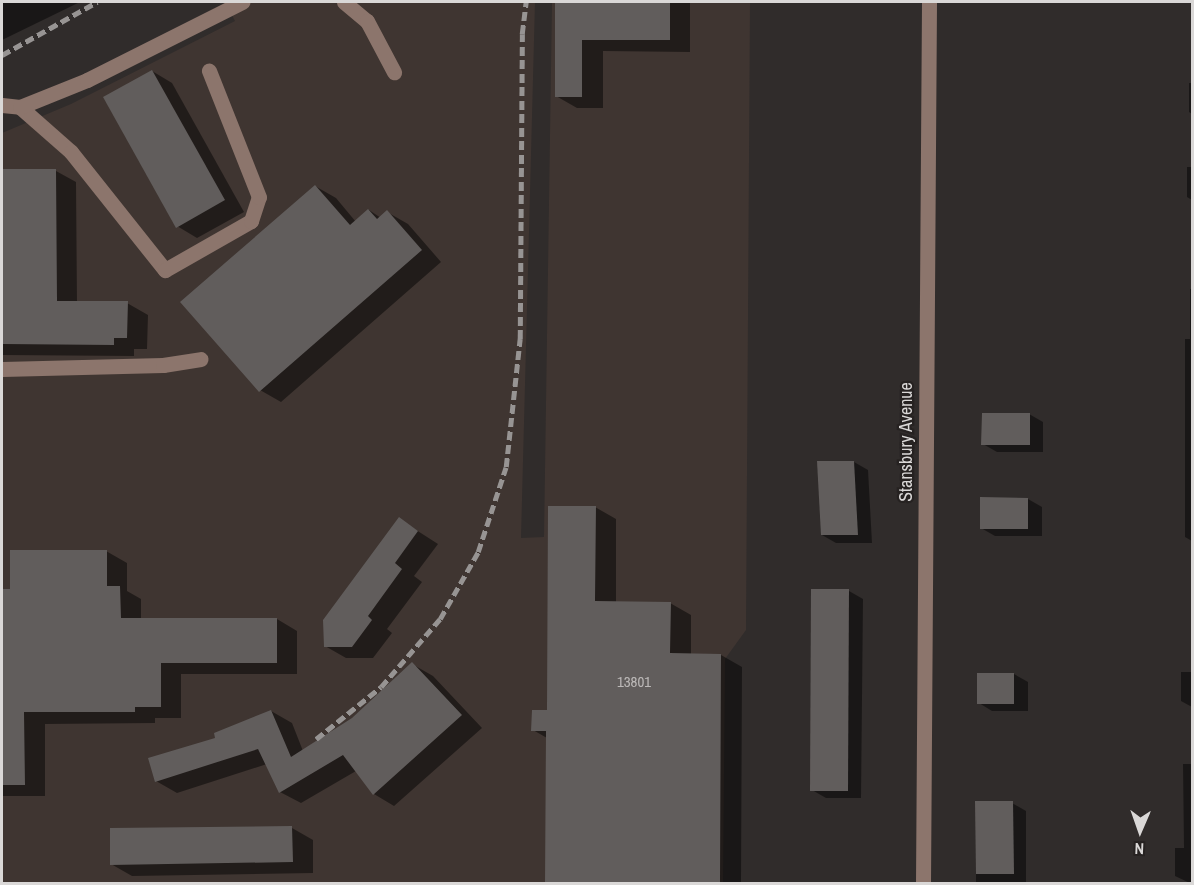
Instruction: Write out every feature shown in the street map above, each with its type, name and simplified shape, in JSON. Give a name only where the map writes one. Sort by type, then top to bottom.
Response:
[{"type":"street","points":[[2,105],[20,107],[87,80],[242,2]]},
{"type":"street","points":[[344,2],[367,21],[394,72]]},
{"type":"street","name":"Stansbury Avenue","points":[[923,884],[929,2]]},
{"type":"street","points":[[20,107],[71,152],[165,270],[252,221],[259,197],[208,71]]},
{"type":"street","points":[[2,369],[162,365],[201,358]]},
{"type":"shaded area","points":[[225,2],[535,2],[521,538],[544,537],[552,2],[750,2],[746,630],[725,659],[723,883],[2,884],[2,133],[71,104],[235,21]]},
{"type":"building","points":[[555,2],[670,2],[670,40],[582,40],[582,97],[555,97]]},
{"type":"building","points":[[152,70],[225,200],[176,228],[103,97]]},
{"type":"building","points":[[2,169],[56,169],[57,301],[128,301],[127,338],[114,338],[114,345],[2,344]]},
{"type":"building","points":[[315,185],[350,225],[368,209],[377,219],[387,210],[422,250],[259,392],[180,302]]},
{"type":"building","points":[[982,413],[1030,413],[1030,445],[981,445]]},
{"type":"building","points":[[817,461],[854,461],[858,535],[821,535]]},
{"type":"building","points":[[980,497],[1028,498],[1028,529],[980,529]]},
{"type":"building","points":[[548,506],[596,506],[595,601],[671,602],[670,653],[721,654],[720,884],[545,884],[546,731],[531,731],[532,710],[547,710]]},
{"type":"building","points":[[399,517],[418,531],[395,563],[402,569],[368,616],[372,620],[352,647],[324,647],[323,620]]},
{"type":"building","points":[[10,550],[107,550],[107,586],[120,586],[121,618],[277,618],[277,663],[161,663],[161,707],[135,707],[135,712],[24,712],[25,785],[2,785],[2,589],[10,589]]},
{"type":"building","points":[[811,589],[849,589],[848,791],[810,791]]},
{"type":"building","points":[[412,662],[462,715],[373,795],[343,755],[279,793],[258,749],[155,782],[148,758],[215,738],[214,733],[271,710],[291,757],[352,718]]},
{"type":"building","points":[[977,673],[1014,673],[1014,704],[977,704]]},
{"type":"building","points":[[975,801],[1013,801],[1014,874],[976,874]]},
{"type":"building","points":[[292,826],[293,862],[110,865],[110,828]]},
{"type":"railway","points":[[2,55],[97,2]]},
{"type":"railway","points":[[316,739],[381,687],[440,619],[478,552],[506,467],[520,339],[522,34],[526,2]]}]
